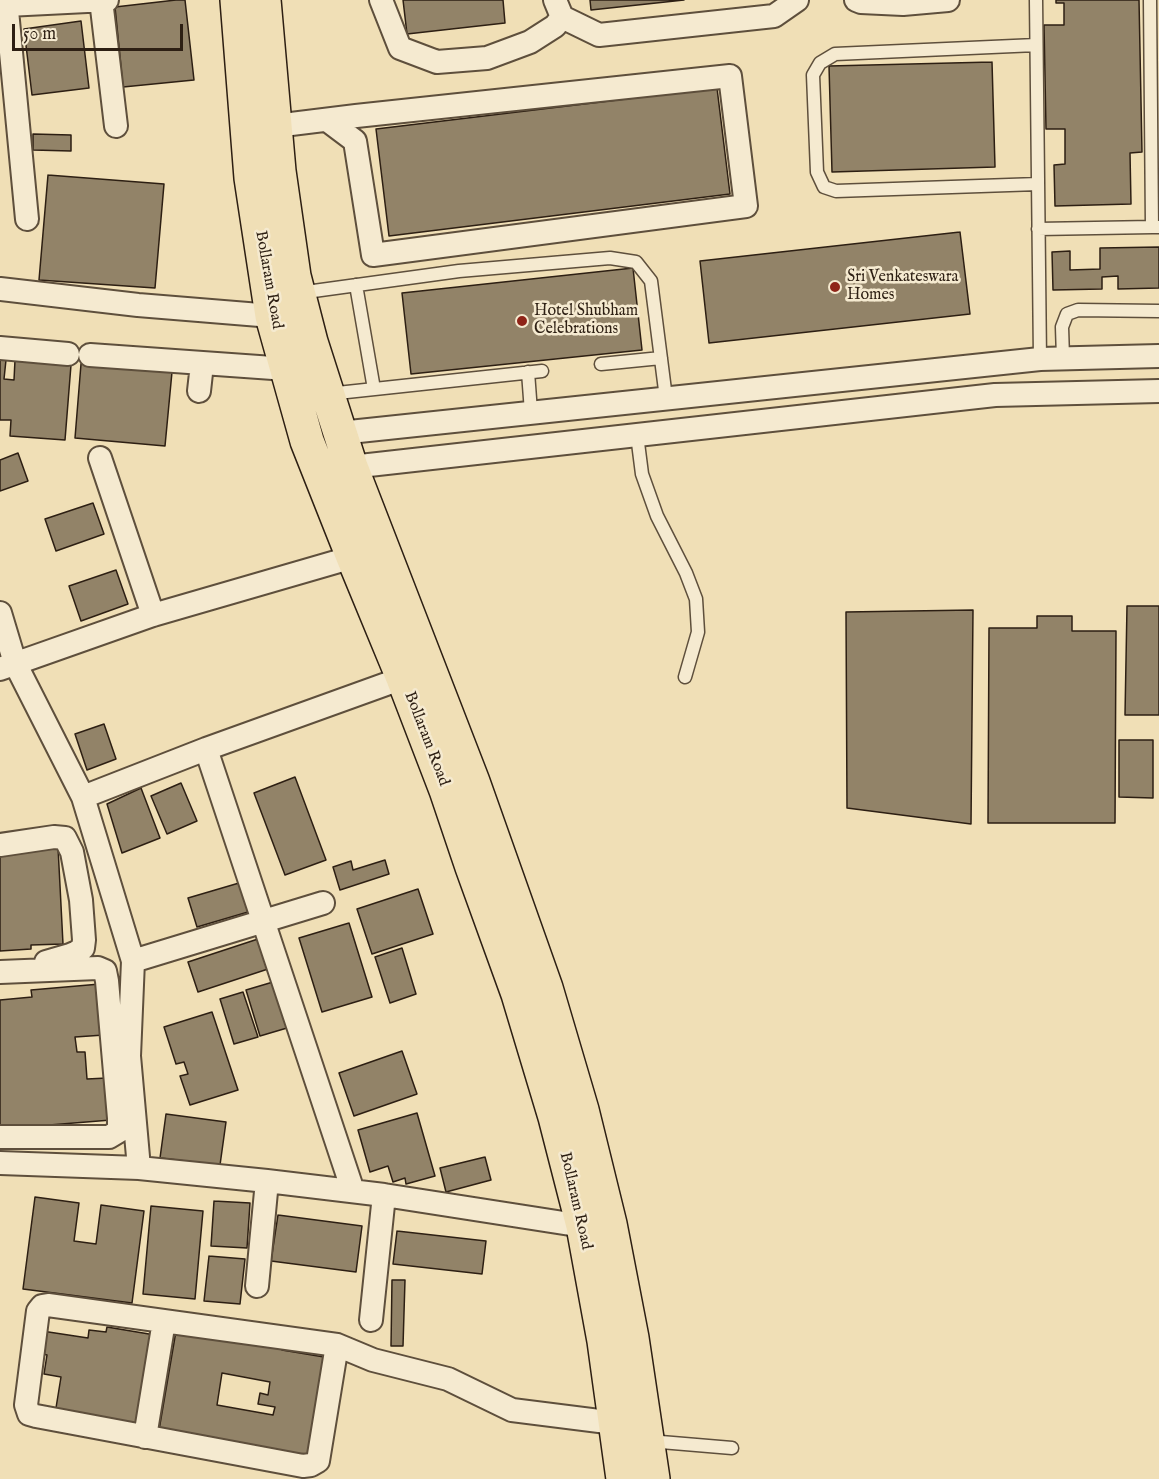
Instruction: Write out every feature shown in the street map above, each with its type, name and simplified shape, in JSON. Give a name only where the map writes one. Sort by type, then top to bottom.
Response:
[{"type":"main road","name":"Bollaram Road","points":[[237,0],[251,178],[272,316],[308,441],[446,790],[518,994],[555,1118],[583,1226],[604,1341],[622,1479]]},
{"type":"main road","name":"Bollaram Road","points":[[264,0],[279,171],[294,276],[310,342],[351,467],[473,782],[546,988],[582,1110],[610,1224],[632,1338],[653,1479]]},
{"type":"street","points":[[102,0],[116,126]]},
{"type":"street","points":[[27,219],[4,3],[107,0]]},
{"type":"street","points":[[381,0],[400,48],[436,62],[487,58],[530,42],[555,26],[558,8],[599,35],[774,16],[797,0]]},
{"type":"street","points":[[856,0],[903,4],[948,0]]},
{"type":"street","points":[[275,126],[327,120],[730,76],[746,206],[373,255],[355,141],[327,120]]},
{"type":"street","points":[[0,289],[138,305],[272,316]]},
{"type":"street","points":[[0,348],[68,354]]},
{"type":"street","points":[[90,355],[287,369]]},
{"type":"street","points":[[340,433],[1040,359],[1159,356]]},
{"type":"street","points":[[199,391],[202,364]]},
{"type":"street","points":[[351,467],[995,395],[1159,392]]},
{"type":"street","points":[[100,458],[153,615]]},
{"type":"street","points":[[8,666],[153,615],[353,557]]},
{"type":"street","points":[[0,613],[8,666],[83,797],[133,962],[112,1058],[139,1167]]},
{"type":"street","points":[[83,797],[206,749],[403,678]]},
{"type":"street","points":[[206,749],[353,1191]]},
{"type":"street","points":[[0,845],[54,837],[65,838],[93,830]]},
{"type":"street","points":[[0,966],[46,962],[70,955],[83,948],[81,900],[72,852],[65,838]]},
{"type":"street","points":[[81,900],[112,894]]},
{"type":"street","points":[[133,962],[323,903]]},
{"type":"street","points":[[0,972],[98,968],[105,971],[119,1118],[119,1131],[109,1137],[0,1137]]},
{"type":"street","points":[[0,1163],[139,1167],[384,1195],[583,1226]]},
{"type":"street","points":[[257,1286],[267,1181]]},
{"type":"street","points":[[370,1320],[384,1195]]},
{"type":"street","points":[[337,1345],[318,1461],[311,1465],[303,1466],[29,1414],[26,1405],[38,1311],[42,1306],[48,1305],[337,1345],[373,1360],[448,1379],[512,1410],[615,1423]]},
{"type":"street","points":[[145,1437],[164,1321]]},
{"type":"lane","points":[[1035,0],[1040,359]]},
{"type":"lane","points":[[1038,229],[1156,227],[1155,53],[1150,0]]},
{"type":"lane","points":[[1036,45],[835,54],[820,63],[813,75],[817,172],[825,187],[836,192],[1038,184]]},
{"type":"lane","points":[[298,293],[471,270],[610,258],[636,262],[651,281],[666,398]]},
{"type":"lane","points":[[356,285],[374,389]]},
{"type":"lane","points":[[1063,358],[1062,327],[1067,314],[1078,310],[1159,311]]},
{"type":"lane","points":[[602,364],[661,358]]},
{"type":"lane","points":[[327,394],[542,371]]},
{"type":"lane","points":[[528,372],[531,412]]},
{"type":"lane","points":[[636,435],[642,474],[657,516],[686,573],[696,599],[698,633],[685,677]]},
{"type":"lane","points":[[648,1440],[732,1448]]},
{"type":"building","points":[[185,0],[194,80],[123,87],[115,7]]},
{"type":"building","points":[[403,0],[503,0],[505,23],[407,34]]},
{"type":"building","points":[[590,0],[684,0],[591,10]]},
{"type":"building","points":[[1056,0],[1139,0],[1142,152],[1130,153],[1131,204],[1055,206],[1054,165],[1065,164],[1065,129],[1046,129],[1044,25],[1064,25],[1064,3],[1056,3]]},
{"type":"building","points":[[81,21],[89,88],[32,95],[24,29]]},
{"type":"building","points":[[992,62],[995,167],[832,172],[829,66]]},
{"type":"building","points":[[717,88],[730,194],[389,236],[376,129]]},
{"type":"building","points":[[33,134],[71,135],[71,151],[33,150]]},
{"type":"building","points":[[48,175],[164,184],[155,288],[39,280]]},
{"type":"building","name":"Sri Venkateswara Homes","points":[[960,232],[970,314],[709,343],[700,261]]},
{"type":"building","points":[[1159,247],[1159,288],[1118,289],[1118,276],[1102,277],[1102,289],[1053,290],[1052,252],[1070,251],[1070,270],[1100,269],[1100,248]]},
{"type":"building","name":"Hotel Shubham Celebrations","points":[[633,268],[642,350],[411,374],[402,293]]},
{"type":"building","points":[[0,359],[6,360],[4,379],[14,380],[15,360],[71,365],[65,440],[10,436],[11,420],[0,420]]},
{"type":"building","points":[[81,364],[172,372],[165,446],[75,438]]},
{"type":"building","points":[[18,453],[28,481],[0,491],[0,460]]},
{"type":"building","points":[[93,503],[104,534],[56,551],[45,519]]},
{"type":"building","points":[[116,570],[128,604],[81,621],[69,586]]},
{"type":"building","points":[[1127,606],[1159,606],[1159,715],[1125,715]]},
{"type":"building","points":[[973,610],[971,824],[847,808],[846,612]]},
{"type":"building","points":[[1037,616],[1072,616],[1072,631],[1116,631],[1115,823],[988,823],[989,628],[1037,628]]},
{"type":"building","points":[[104,724],[116,759],[87,770],[75,734]]},
{"type":"building","points":[[1119,740],[1153,740],[1153,798],[1119,797]]},
{"type":"building","points":[[295,777],[326,860],[285,875],[254,793]]},
{"type":"building","points":[[181,783],[197,821],[167,834],[151,796]]},
{"type":"building","points":[[141,788],[160,838],[122,853],[107,804]]},
{"type":"building","points":[[58,847],[63,944],[31,945],[31,949],[0,951],[0,856]]},
{"type":"building","points":[[385,860],[389,874],[340,890],[333,867],[351,861],[353,870]]},
{"type":"building","points":[[239,883],[248,912],[197,927],[188,898]]},
{"type":"building","points":[[418,889],[433,934],[372,954],[357,909]]},
{"type":"building","points":[[349,923],[372,997],[322,1012],[299,938]]},
{"type":"building","points":[[261,938],[271,968],[198,992],[188,962]]},
{"type":"building","points":[[402,948],[416,994],[390,1003],[375,957]]},
{"type":"building","points":[[273,982],[287,1028],[260,1036],[246,990]]},
{"type":"building","points":[[100,984],[104,1035],[75,1037],[77,1052],[85,1052],[87,1079],[107,1078],[111,1120],[0,1129],[0,1000],[32,997],[31,990]]},
{"type":"building","points":[[243,992],[258,1037],[234,1044],[220,999]]},
{"type":"building","points":[[212,1012],[238,1090],[190,1105],[180,1076],[188,1074],[184,1062],[176,1064],[164,1027]]},
{"type":"building","points":[[402,1051],[417,1094],[354,1116],[339,1073]]},
{"type":"building","points":[[417,1113],[435,1176],[406,1184],[405,1178],[393,1182],[388,1166],[370,1172],[358,1130]]},
{"type":"building","points":[[166,1114],[226,1122],[220,1165],[160,1158]]},
{"type":"building","points":[[485,1157],[491,1180],[446,1192],[440,1168]]},
{"type":"building","points":[[35,1197],[79,1203],[74,1241],[96,1244],[101,1205],[144,1211],[132,1303],[23,1289]]},
{"type":"building","points":[[214,1201],[250,1203],[247,1248],[211,1246]]},
{"type":"building","points":[[151,1206],[203,1211],[195,1299],[143,1294]]},
{"type":"building","points":[[278,1215],[362,1226],[356,1272],[271,1261]]},
{"type":"building","points":[[397,1231],[486,1241],[482,1274],[393,1264]]},
{"type":"building","points":[[209,1256],[245,1259],[240,1304],[204,1301]]},
{"type":"building","points":[[392,1280],[405,1280],[403,1346],[391,1346]]},
{"type":"building","points":[[107,1327],[155,1335],[139,1428],[55,1414],[61,1377],[44,1374],[47,1355],[39,1353],[42,1331],[88,1338],[89,1330],[106,1332]]},
{"type":"building","points":[[176,1331],[284,1341],[282,1350],[330,1358],[313,1456],[159,1430]],"holes":[[[222,1373],[270,1382],[268,1395],[260,1393],[258,1404],[275,1407],[273,1415],[217,1405]]]},
{"type":"place","name":"Sri Venkateswara Homes","points":[[835,287]]},
{"type":"place","name":"Hotel Shubham Celebrations","points":[[522,321]]}]
